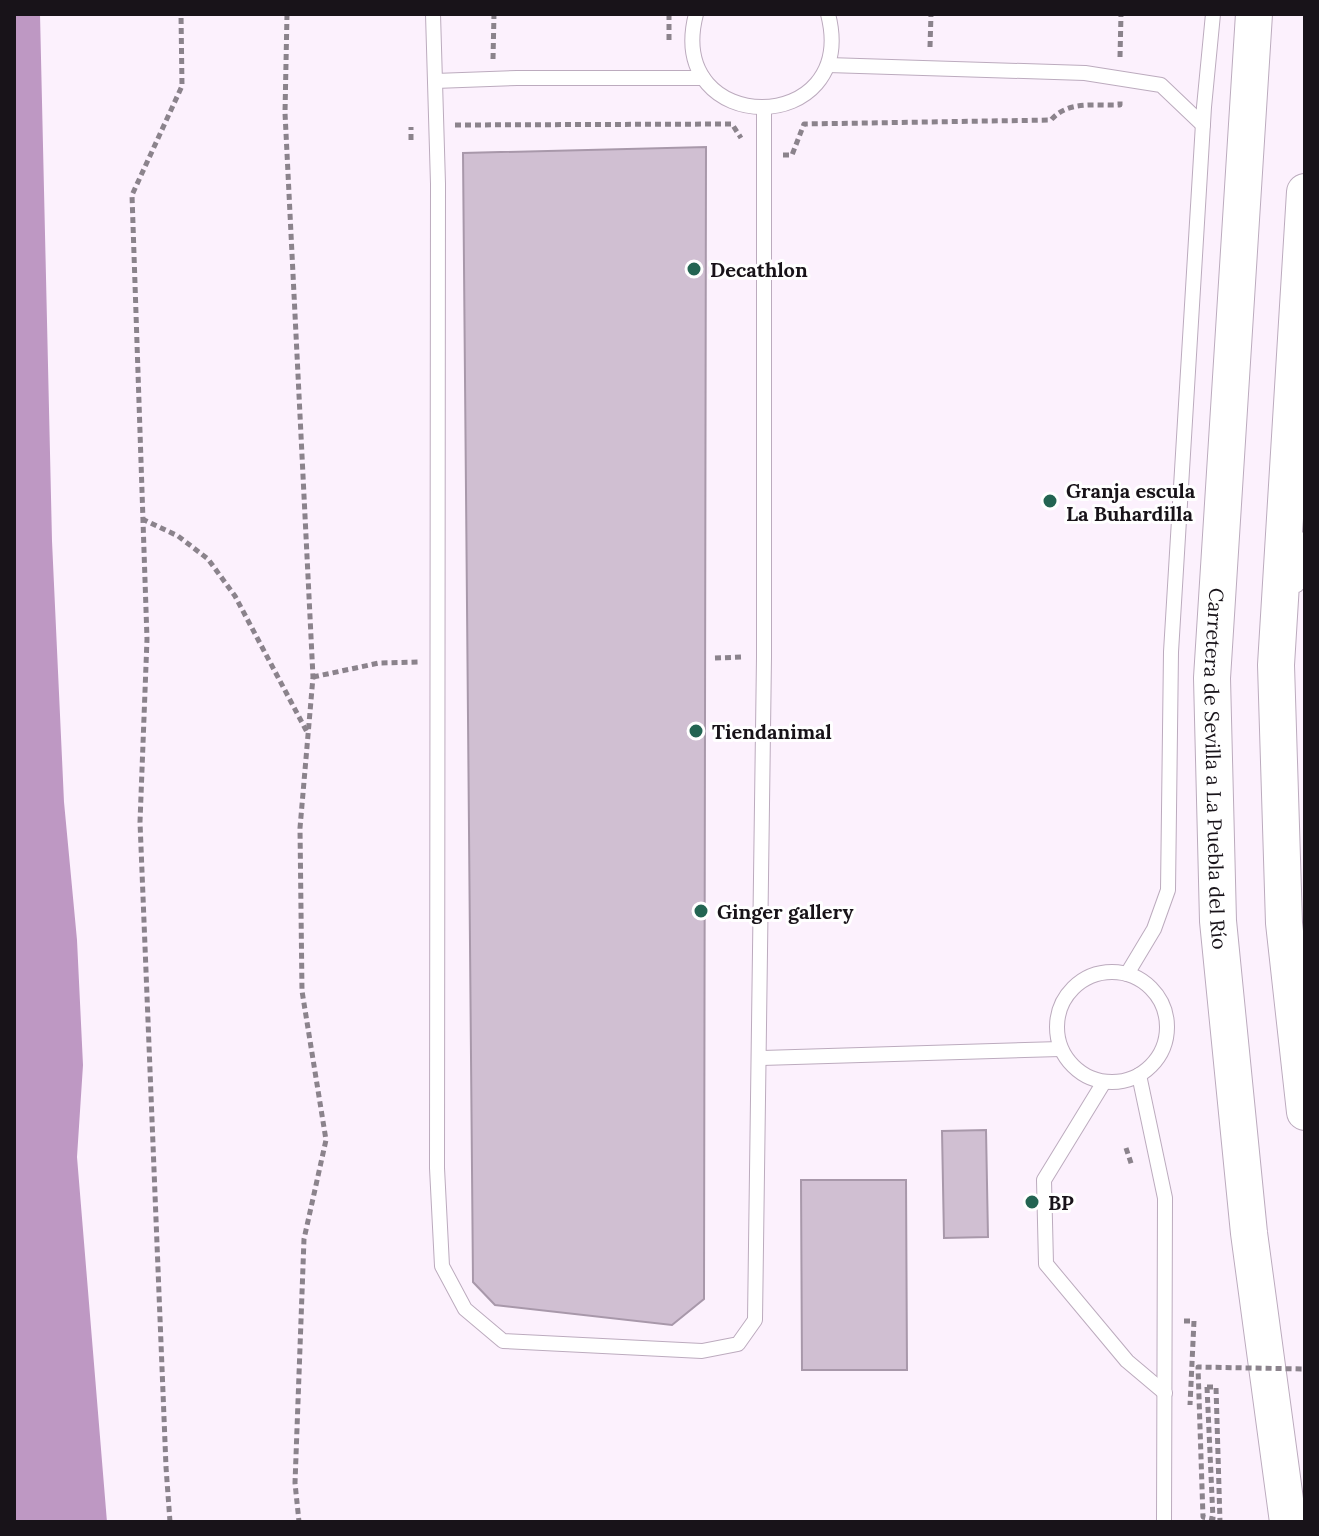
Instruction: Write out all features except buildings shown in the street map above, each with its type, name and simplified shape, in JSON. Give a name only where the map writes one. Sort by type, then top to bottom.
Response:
[{"type":"main road","name":"Carretera de Sevilla a La Puebla del Río","points":[[1254,14],[1212,678],[1218,921],[1249,1233],[1288,1522]]},
{"type":"main road","points":[[1305,192],[1276,665],[1284,923],[1305,1112]]},
{"type":"lane","points":[[433,14],[439,662],[437,1168],[442,1266],[465,1309],[503,1341],[702,1351],[738,1344],[755,1320],[764,657],[764,109]]},
{"type":"lane","points":[[696,14],[691,33],[693,56],[703,78],[719,95],[730,101],[740,106],[764,109],[784,106],[803,97],[817,82],[828,65],[832,48],[828,14]]},
{"type":"lane","points":[[1127,974],[1154,929],[1168,890],[1171,652],[1203,125],[1213,14]]},
{"type":"lane","points":[[828,65],[1085,73],[1161,85],[1203,125]]},
{"type":"lane","points":[[435,81],[703,78]]},
{"type":"lane","points":[[1277,708],[1305,539]]},
{"type":"lane","points":[[1108,971],[1127,974],[1147,984],[1160,999],[1167,1016],[1164,1046],[1154,1063],[1139,1075],[1123,1081],[1104,1082],[1086,1077],[1071,1065],[1060,1049],[1056,1024],[1060,1005],[1070,989],[1089,976],[1108,971]]},
{"type":"lane","points":[[760,1058],[1060,1049]]},
{"type":"lane","points":[[1139,1075],[1165,1198],[1164,1522]]},
{"type":"lane","points":[[1104,1082],[1044,1180],[1046,1264],[1127,1361],[1165,1393]]},
{"type":"path","points":[[170,1522],[140,822],[147,639],[132,195],[182,86],[181,14]]},
{"type":"path","points":[[287,14],[285,113],[313,677],[300,828],[302,991],[326,1140],[304,1239],[295,1483],[299,1522]]},
{"type":"path","points":[[493,80],[494,14]]},
{"type":"path","points":[[929,68],[931,14]]},
{"type":"path","points":[[142,519],[178,536],[208,559],[235,596],[307,733]]},
{"type":"path","points":[[313,677],[379,663],[439,662]]},
{"type":"path","points":[[1220,1522],[1216,1387],[1207,1387],[1213,1519],[1203,1517],[1198,1367],[1305,1369]]},
{"type":"shaded area","points":[[14,14],[40,14],[52,541],[64,802],[77,940],[83,1065],[77,1157],[107,1522],[14,1522]]},
{"type":"place","name":"Decathlon","points":[[694,269]]},
{"type":"place","name":"Granja escula La Buhardilla","points":[[1050,501]]},
{"type":"place","name":"Tiendanimal","points":[[696,731]]},
{"type":"place","name":"Ginger gallery","points":[[701,911]]},
{"type":"place","name":"BP","points":[[1032,1202]]}]
